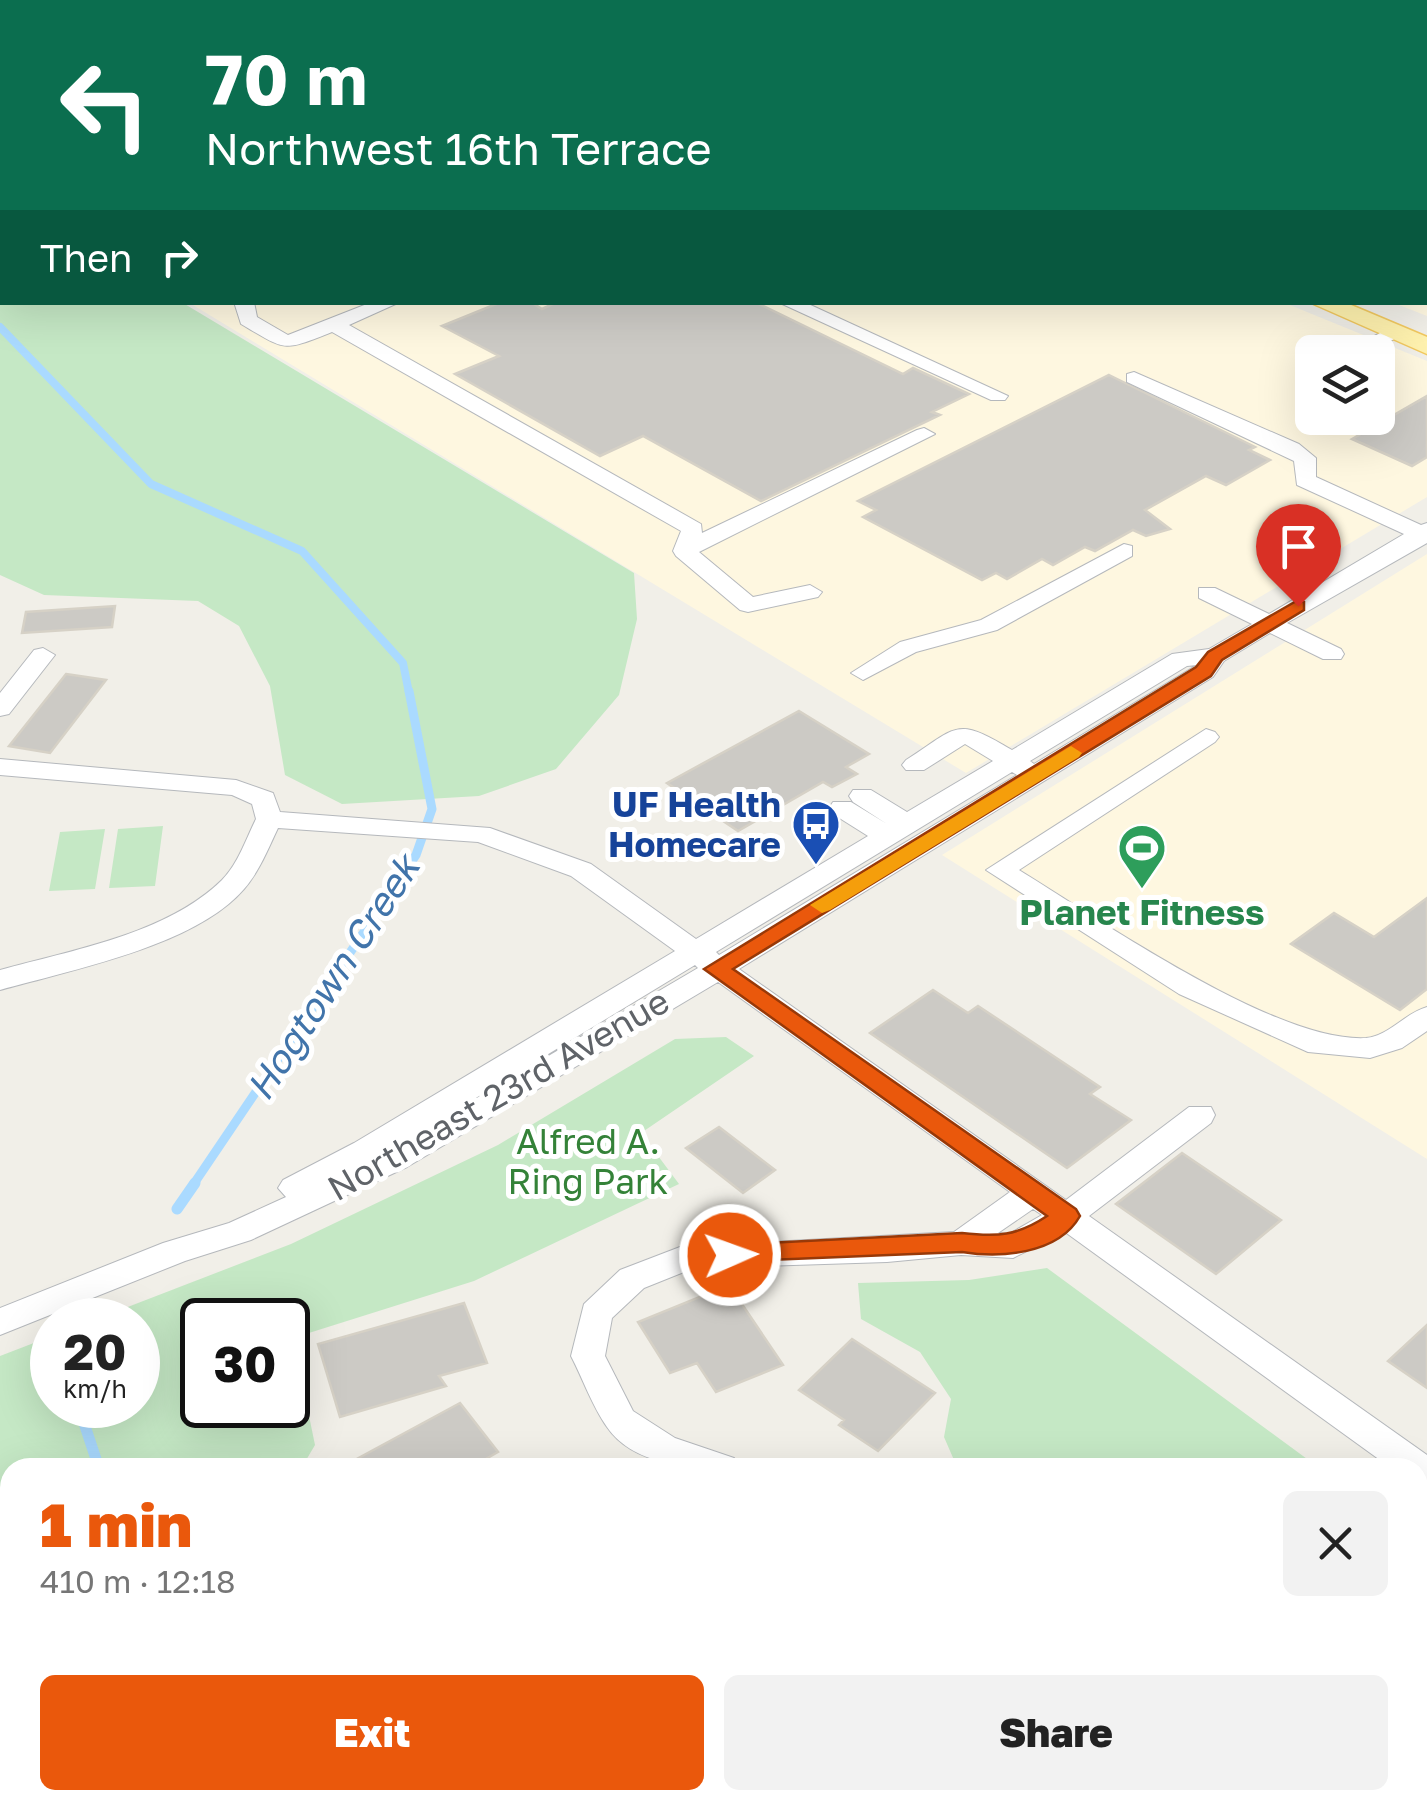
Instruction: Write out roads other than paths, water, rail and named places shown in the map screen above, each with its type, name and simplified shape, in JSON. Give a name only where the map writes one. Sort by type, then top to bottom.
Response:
[{"type":"main road","points":[[1328,305],[1415,336]]},
{"type":"main road","points":[[1374,305],[1415,336]]},
{"type":"street","points":[[245,305],[248,320],[287,343],[384,305]]},
{"type":"street","points":[[794,305],[998,396]]},
{"type":"street","points":[[334,325],[694,530],[684,551]]},
{"type":"street","points":[[1134,378],[1291,449],[1304,458],[1305,480],[1425,528]]},
{"type":"street","points":[[684,551],[924,434]]},
{"type":"street","name":"Northeast 23rd Avenue","points":[[705,961],[1024,768],[1181,659],[1215,656],[1425,528]]},
{"type":"street","points":[[684,551],[748,604],[810,592]]},
{"type":"street","points":[[864,673],[908,647],[989,625],[1124,552]]},
{"type":"street","points":[[1207,592],[1332,654]]},
{"type":"street","points":[[0,708],[43,655]]},
{"type":"street","points":[[915,765],[965,733],[1024,768]]},
{"type":"street","points":[[1206,736],[1000,870],[1189,987],[1318,1045],[1370,1048],[1392,1041],[1427,1017]]},
{"type":"street","points":[[0,767],[236,788],[264,799],[269,819],[232,887],[186,916],[102,950],[0,980]]},
{"type":"street","name":"Northeast 23rd Avenue","points":[[0,1322],[174,1252],[240,1232],[396,1159],[899,831],[1024,768]]},
{"type":"street","points":[[852,802],[899,831]]},
{"type":"street","points":[[269,819],[298,818],[348,826],[480,834],[580,870],[1405,1458]]},
{"type":"street","points":[[692,1458],[662,1448],[620,1420],[588,1356],[596,1313],[632,1278],[691,1256],[887,1250],[962,1242],[1013,1246],[1067,1216],[1200,1116]]},
{"type":"street","points":[[962,1242],[1032,1193]]},
{"type":"waterway","name":"Hogtown Creek","points":[[0,327],[151,484],[302,551],[403,663],[409,693]]},
{"type":"waterway","name":"Hogtown Creek","points":[[193,1185],[416,855],[432,809],[409,691]]},
{"type":"waterway","name":"Hogtown Creek","points":[[177,1209],[195,1183]]},
{"type":"waterway","name":"Hogtown Creek","points":[[86,1428],[96,1458]]},
{"type":"place","name":"UF Health Homecare","points":[[816,866]]},
{"type":"place","name":"Planet Fitness","points":[[1142,890]]},
{"type":"park label","name":"Alfred A. Ring Park","points":[[588,1161]]}]
